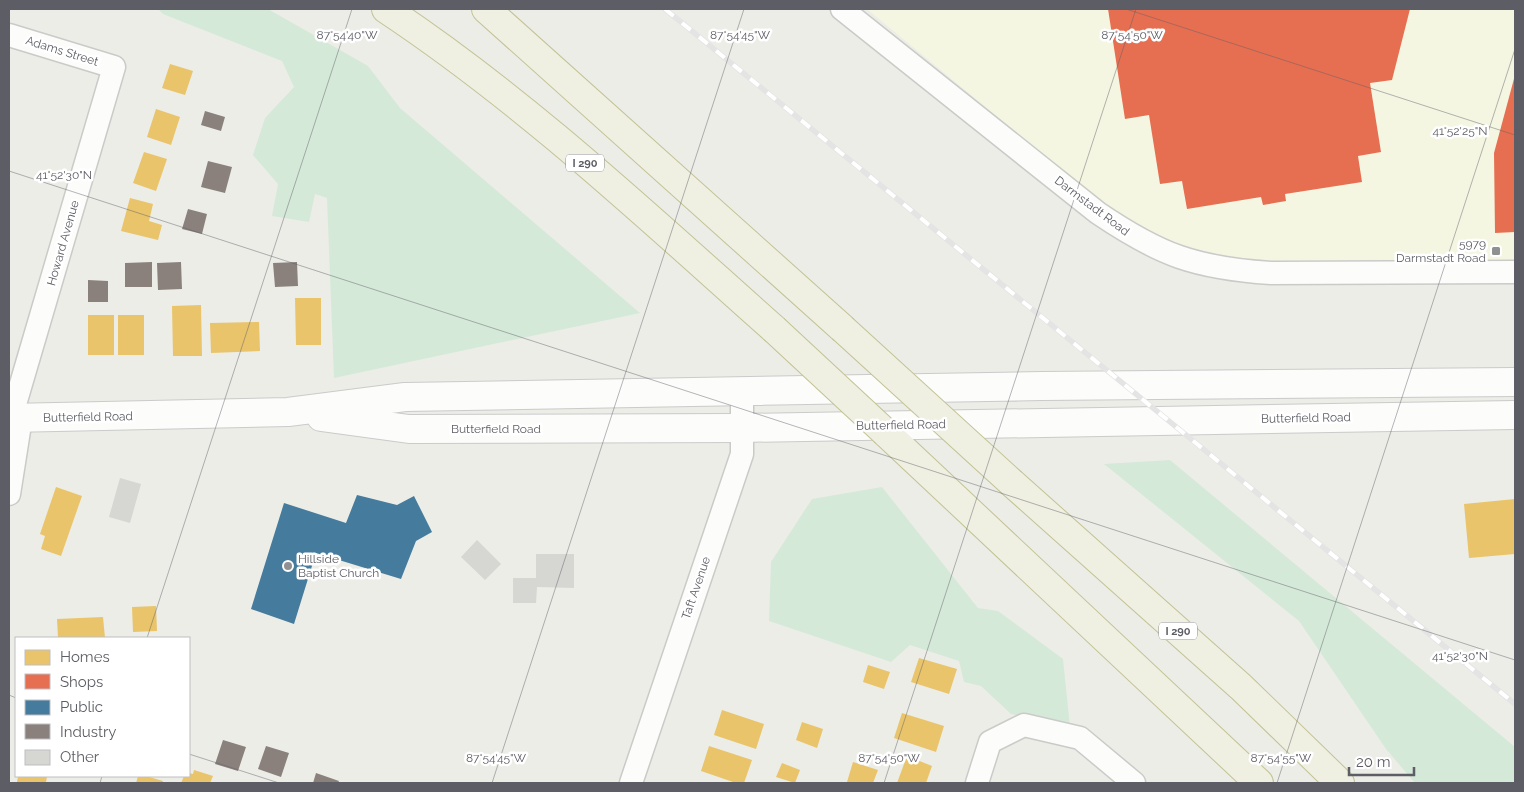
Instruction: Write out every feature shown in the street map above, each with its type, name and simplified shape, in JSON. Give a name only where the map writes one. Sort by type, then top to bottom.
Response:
[{"type":"highway","name":"I 290","points":[[386,9],[437,42],[527,113],[774,329],[1259,783]]},
{"type":"highway","name":"I 290","points":[[486,9],[1241,687],[1340,783]]},
{"type":"main road","name":"Butterfield Road","points":[[14,418],[288,412],[405,397],[742,390],[1515,382]]},
{"type":"main road","name":"Butterfield Road","points":[[288,412],[409,429],[741,428],[1515,415]]},
{"type":"street","name":"Darmstadt Road","points":[[842,9],[1098,213],[1133,236],[1164,253],[1196,263],[1231,270],[1271,273],[1515,272]]},
{"type":"street","name":"Adams Street","points":[[9,35],[114,67]]},
{"type":"street","name":"Howard Avenue","points":[[9,494],[14,418],[114,67]]},
{"type":"street","name":"Taft Avenue","points":[[631,783],[742,454],[742,390]]},
{"type":"street","points":[[978,783],[990,742],[1024,725],[1080,738],[1134,783]]},
{"type":"shaded area","points":[[158,9],[268,9],[368,66],[400,108],[640,313],[334,378],[327,198],[315,194],[309,222],[272,216],[278,184],[253,155],[265,118],[294,87],[282,61],[163,14]]},
{"type":"shaded area","points":[[867,9],[1515,9],[1515,261],[1260,262],[1229,260],[1165,242],[1138,227],[1093,196]]},
{"type":"shaded area","points":[[1170,460],[1515,747],[1515,783],[1415,783],[1386,749],[1299,621],[1104,464]]},
{"type":"shaded area","points":[[882,487],[978,608],[998,611],[1063,659],[1070,727],[1011,714],[981,686],[964,682],[959,661],[910,645],[891,662],[769,621],[771,562],[812,499]]},
{"type":"building: Homes","points":[[170,64],[193,71],[185,95],[162,88]]},
{"type":"building: Homes","points":[[156,109],[180,117],[171,145],[147,137]]},
{"type":"building: Homes","points":[[144,152],[167,159],[156,191],[133,183]]},
{"type":"building: Homes","points":[[130,198],[153,204],[149,221],[162,225],[158,240],[121,231]]},
{"type":"building: Homes","points":[[295,298],[321,298],[321,345],[296,345]]},
{"type":"building: Homes","points":[[201,305],[202,356],[173,356],[172,306]]},
{"type":"building: Homes","points":[[88,315],[114,315],[114,355],[88,355]]},
{"type":"building: Homes","points":[[118,315],[144,315],[144,355],[118,355]]},
{"type":"building: Homes","points":[[259,322],[260,351],[211,353],[210,323]]},
{"type":"building: Homes","points":[[56,487],[82,496],[61,556],[41,549],[45,536],[40,534]]},
{"type":"building: Homes","points":[[1515,499],[1515,554],[1469,558],[1464,504]]},
{"type":"building: Homes","points":[[156,606],[157,631],[133,632],[132,607]]},
{"type":"building: Homes","points":[[103,617],[105,637],[58,637],[57,619]]},
{"type":"building: Homes","points":[[919,658],[957,669],[949,694],[911,682]]},
{"type":"building: Homes","points":[[868,665],[890,672],[884,689],[863,682]]},
{"type":"building: Homes","points":[[722,710],[764,724],[756,749],[714,735]]},
{"type":"building: Homes","points":[[902,713],[944,726],[936,752],[894,738]]},
{"type":"building: Homes","points":[[802,722],[823,729],[817,748],[796,740]]},
{"type":"building: Homes","points":[[709,746],[752,760],[744,783],[736,783],[701,771]]},
{"type":"building: Homes","points":[[907,756],[932,766],[926,783],[897,783]]},
{"type":"building: Homes","points":[[853,762],[878,770],[873,783],[847,782]]},
{"type":"building: Homes","points":[[782,763],[800,770],[795,783],[776,777]]},
{"type":"building: Homes","points":[[194,770],[213,776],[210,783],[181,783],[184,777],[190,777],[190,773],[193,774]]},
{"type":"building: Homes","points":[[18,777],[47,777],[46,783],[17,782]]},
{"type":"building: Homes","points":[[138,777],[149,777],[163,781],[162,783],[136,783]]},
{"type":"building: Shops","points":[[1108,9],[1410,9],[1392,80],[1370,83],[1381,152],[1358,156],[1362,182],[1285,194],[1286,201],[1263,205],[1261,197],[1187,209],[1182,181],[1160,184],[1149,115],[1125,119]]},
{"type":"building: Shops","points":[[1515,75],[1515,232],[1495,233],[1494,153]]},
{"type":"building: Public","name":"Hillside Baptist Church","points":[[357,495],[397,505],[414,496],[432,532],[416,541],[401,579],[316,553],[294,624],[251,609],[284,503],[346,523]]},
{"type":"building: Industry","points":[[205,111],[225,117],[221,131],[201,125]]},
{"type":"building: Industry","points":[[208,161],[232,167],[225,193],[201,187]]},
{"type":"building: Industry","points":[[188,209],[207,214],[202,234],[182,229]]},
{"type":"building: Industry","points":[[152,262],[152,287],[125,287],[125,263]]},
{"type":"building: Industry","points":[[181,262],[182,289],[158,290],[157,263]]},
{"type":"building: Industry","points":[[297,262],[298,286],[275,287],[273,263]]},
{"type":"building: Industry","points":[[88,280],[108,281],[108,302],[88,302]]},
{"type":"building: Industry","points":[[223,740],[246,747],[238,771],[215,764]]},
{"type":"building: Industry","points":[[266,746],[289,753],[281,777],[258,769]]},
{"type":"building: Industry","points":[[316,773],[339,781],[338,783],[313,783]]},
{"type":"building: Other","points":[[120,478],[141,484],[130,523],[109,517]]},
{"type":"building: Other","points":[[477,540],[501,564],[485,580],[461,557]]},
{"type":"building: Other","points":[[536,554],[574,554],[574,588],[537,587],[536,603],[513,603],[513,578],[536,578]]},
{"type":"railway","points":[[665,9],[1515,704]]},
{"type":"place","name":"5979 Darmstadt Road","points":[[1496,251]]},
{"type":"place","name":"Hillside Baptist Church","points":[[288,566]]}]
